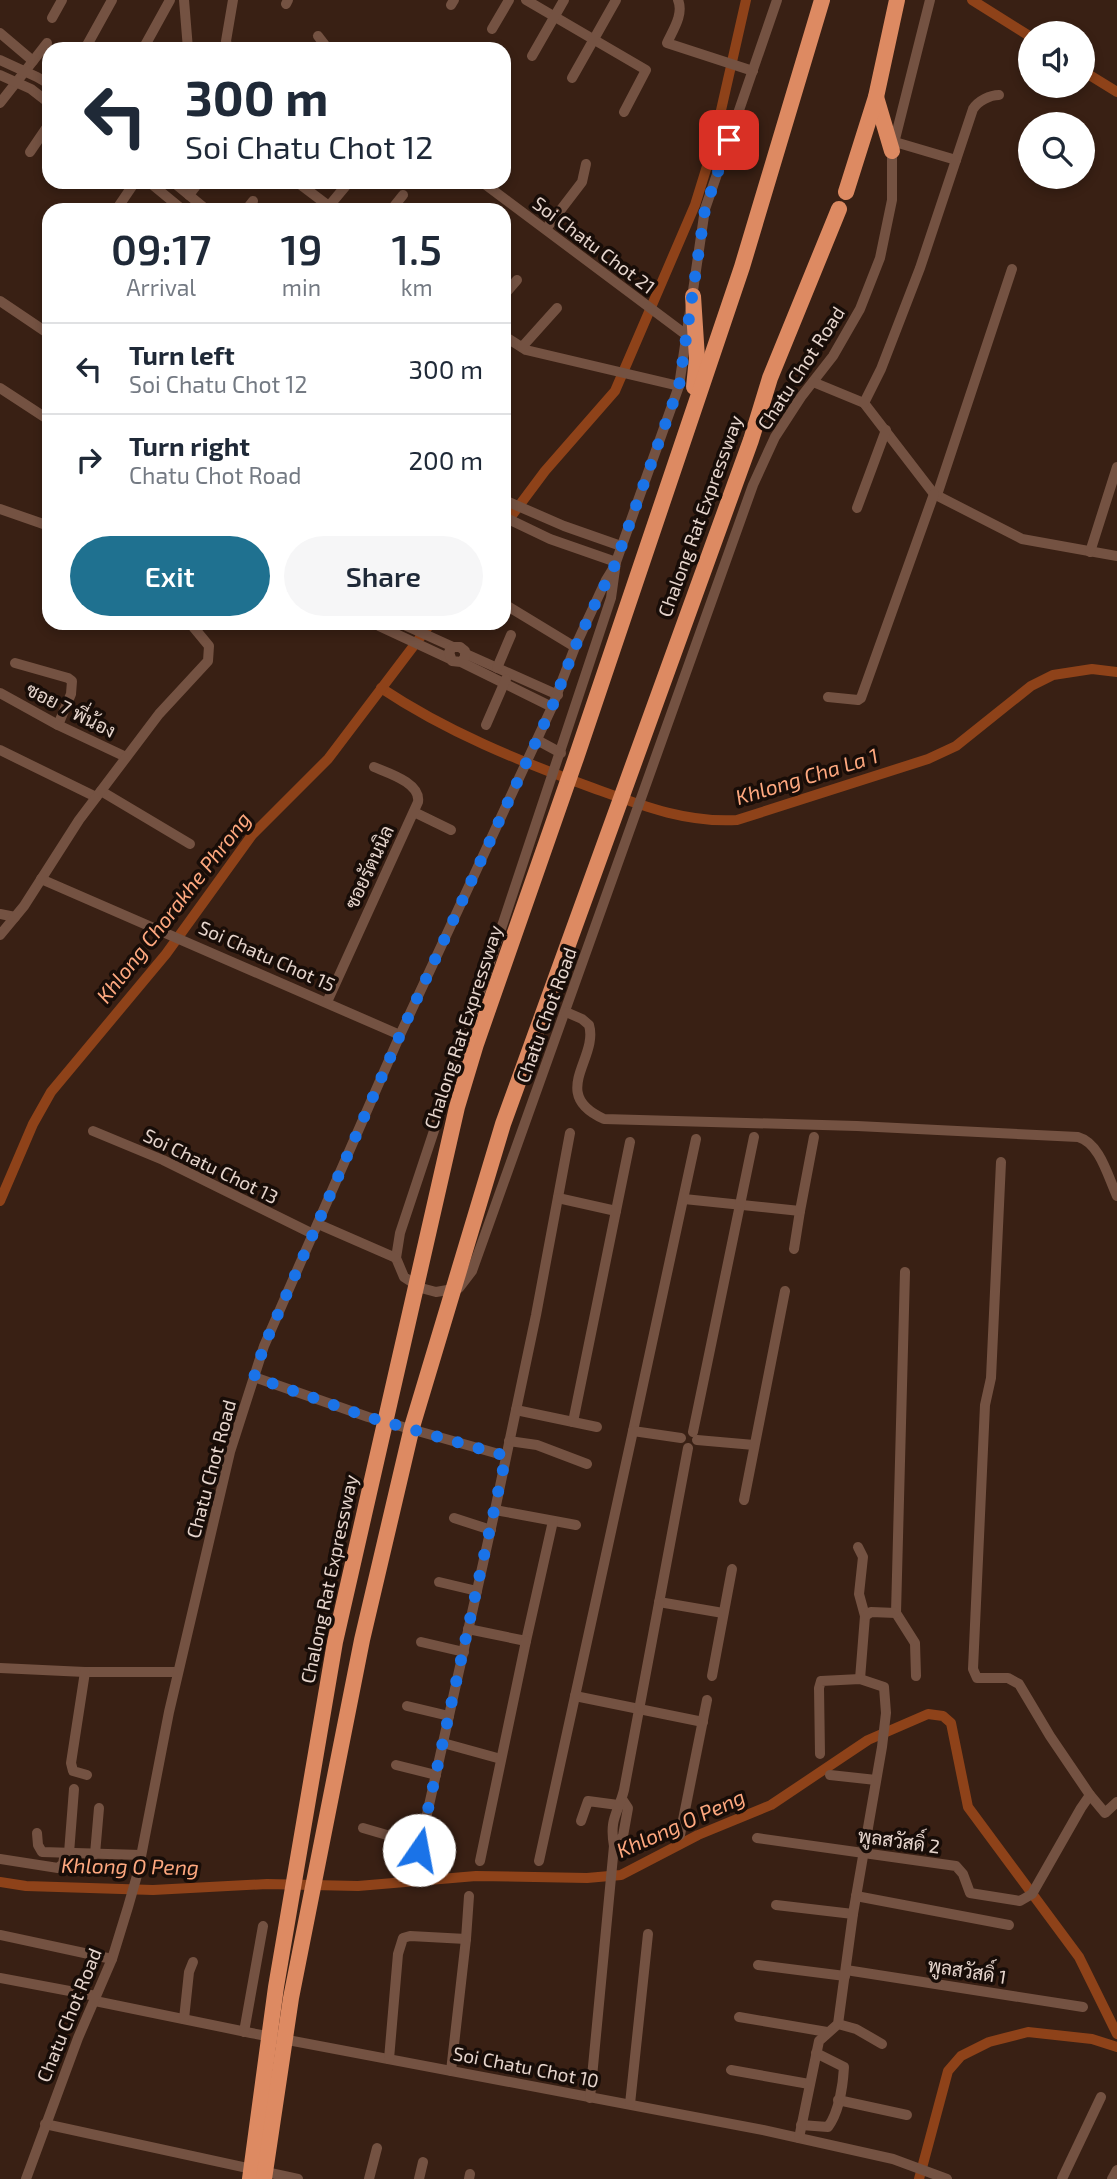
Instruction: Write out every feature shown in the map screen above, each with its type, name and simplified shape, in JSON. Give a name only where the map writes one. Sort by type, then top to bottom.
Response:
[{"type":"highway","name":"Chalong Rat Expressway","points":[[250,2179],[276,1987],[335,1642],[457,1107],[531,886],[555,796],[742,267],[822,0]]},
{"type":"highway","points":[[846,192],[876,97],[897,0]]},
{"type":"highway","points":[[876,97],[894,146]]},
{"type":"highway","name":"Chalong Rat Expressway","points":[[264,2179],[299,1958],[362,1640],[412,1427],[503,1124],[751,440],[770,378],[839,209]]},
{"type":"highway","points":[[691,417],[697,358],[693,296]]},
{"type":"street","points":[[52,19],[62,0]]},
{"type":"street","points":[[89,42],[113,0]]},
{"type":"street","points":[[147,42],[170,0]]},
{"type":"street","points":[[184,0],[187,42]]},
{"type":"street","points":[[226,42],[233,0]]},
{"type":"street","points":[[492,29],[509,0]]},
{"type":"street","points":[[526,0],[646,70],[624,112]]},
{"type":"street","points":[[532,56],[564,0]]},
{"type":"street","points":[[572,78],[616,0]]},
{"type":"street","points":[[678,0],[681,6],[667,43],[713,60],[751,70]]},
{"type":"street","name":"Chatu Chot Road","points":[[26,2179],[78,2038],[112,1959],[138,1872],[178,1672],[230,1452],[264,1346],[400,1035],[517,786],[558,695],[575,647],[615,564],[679,386],[705,209],[777,0]]},
{"type":"street","name":"Chatu Chot Road","points":[[615,564],[611,598],[569,756],[557,765],[555,796],[400,1233],[396,1258],[404,1277],[421,1288],[436,1292],[460,1288],[472,1272],[753,485],[775,437],[833,356],[860,310],[880,258],[891,200],[894,146],[930,0]]},
{"type":"street","points":[[0,33],[33,61]]},
{"type":"street","points":[[318,36],[323,42]]},
{"type":"street","points":[[0,103],[42,49]]},
{"type":"street","points":[[0,60],[42,80]]},
{"type":"street","points":[[0,75],[31,89],[42,98]]},
{"type":"street","points":[[864,403],[881,369],[915,281],[975,105],[990,96],[999,95]]},
{"type":"street","points":[[30,152],[42,134]]},
{"type":"street","points":[[894,146],[956,160]]},
{"type":"street","points":[[546,229],[582,182],[586,164]]},
{"type":"street","points":[[157,189],[173,203]]},
{"type":"street","points":[[182,189],[199,203]]},
{"type":"street","points":[[189,195],[194,189]]},
{"type":"street","points":[[306,189],[325,203]]},
{"type":"street","name":"Soi Chatu Chot 21","points":[[492,189],[511,203]]},
{"type":"street","points":[[397,203],[403,195]]},
{"type":"street","name":"Soi Chatu Chot 21","points":[[511,203],[636,300],[685,334]]},
{"type":"street","points":[[828,696],[858,701],[861,698],[936,495],[1012,269]]},
{"type":"street","points":[[511,287],[517,280]]},
{"type":"street","points":[[0,301],[42,329]]},
{"type":"street","points":[[522,347],[557,307]]},
{"type":"street","points":[[511,341],[522,347],[603,369],[679,386]]},
{"type":"street","points":[[813,382],[864,403],[936,495],[1022,539],[1117,556]]},
{"type":"street","points":[[0,388],[42,415]]},
{"type":"street","points":[[857,508],[886,430]]},
{"type":"street","points":[[1090,552],[1117,467]]},
{"type":"street","points":[[511,503],[621,547]]},
{"type":"street","points":[[0,509],[42,524]]},
{"type":"street","points":[[511,520],[615,564]]},
{"type":"street","points":[[511,608],[575,647]]},
{"type":"street","points":[[0,935],[126,757],[159,714],[208,661],[209,646],[197,630]]},
{"type":"street","points":[[400,630],[506,678],[558,695]]},
{"type":"street","points":[[497,668],[511,635]]},
{"type":"street","points":[[452,653],[497,668],[506,678],[552,707]]},
{"type":"street","points":[[15,663],[72,681],[71,695],[58,725]]},
{"type":"street","points":[[486,725],[506,678]]},
{"type":"street","name":"ซอย 7 พี่น้อง","points":[[0,693],[58,725],[126,757]]},
{"type":"street","points":[[537,740],[569,756]]},
{"type":"street","points":[[0,750],[99,794],[190,844]]},
{"type":"street","name":"ซอยรัตนนิล","points":[[327,1002],[418,802],[417,794],[403,780],[374,767]]},
{"type":"street","points":[[414,812],[451,830]]},
{"type":"street","name":"Soi Chatu Chot 15","points":[[41,879],[400,1035]]},
{"type":"street","points":[[0,914],[15,917]]},
{"type":"street","points":[[566,1012],[589,1025],[591,1041],[578,1073],[578,1086],[584,1104],[604,1119],[857,1126],[1078,1137],[1086,1139],[1094,1146],[1117,1196]]},
{"type":"street","name":"Soi Chatu Chot 13","points":[[93,1131],[315,1229],[396,1258]]},
{"type":"street","points":[[363,1828],[420,1847],[491,1530],[570,1133]]},
{"type":"street","points":[[633,1431],[694,1446],[754,1137]]},
{"type":"street","points":[[794,1249],[814,1138]]},
{"type":"street","points":[[540,1861],[696,1139]]},
{"type":"street","points":[[573,1422],[630,1142]]},
{"type":"street","points":[[1001,1162],[991,1378],[985,1405],[979,1505],[972,1669],[977,1678],[1008,1678],[1019,1684],[1090,1795],[1105,1813],[1117,1802]]},
{"type":"street","points":[[558,1198],[616,1211]]},
{"type":"street","points":[[684,1199],[800,1211]]},
{"type":"street","points":[[905,1272],[896,1613],[915,1643],[916,1676]]},
{"type":"street","points":[[744,1500],[785,1291]]},
{"type":"street","points":[[254,1377],[368,1417],[506,1456]]},
{"type":"street","points":[[516,1410],[597,1427]]},
{"type":"street","points":[[695,1436],[754,1446]]},
{"type":"street","points":[[509,1441],[537,1445],[587,1464]]},
{"type":"street","points":[[590,2098],[613,1849],[611,1830],[620,1802],[639,1709],[684,1443]]},
{"type":"street","points":[[495,1510],[576,1525]]},
{"type":"street","points":[[454,1518],[491,1530]]},
{"type":"street","points":[[480,1861],[552,1521]]},
{"type":"street","points":[[858,1547],[863,1558],[859,1594],[865,1616],[860,1679]]},
{"type":"street","points":[[712,1676],[732,1569]]},
{"type":"street","points":[[439,1582],[477,1591]]},
{"type":"street","points":[[659,1602],[723,1613]]},
{"type":"street","points":[[865,1616],[871,1612],[896,1613]]},
{"type":"street","points":[[468,1629],[526,1641]]},
{"type":"street","points":[[421,1642],[464,1652]]},
{"type":"street","points":[[0,1668],[178,1672]]},
{"type":"street","points":[[85,1672],[71,1763],[73,1771],[87,1775]]},
{"type":"street","points":[[799,2138],[819,2041],[838,2024],[853,1914],[882,1746],[886,1713],[884,1687],[860,1679],[820,1682],[820,1754]]},
{"type":"street","points":[[575,1696],[703,1722]]},
{"type":"street","points":[[680,1835],[707,1700]]},
{"type":"street","points":[[407,1706],[449,1716]]},
{"type":"street","points":[[443,1743],[501,1759]]},
{"type":"street","points":[[396,1765],[436,1775]]},
{"type":"street","points":[[830,1775],[876,1780]]},
{"type":"street","points":[[0,1858],[58,1868],[67,1853],[74,1789]]},
{"type":"street","name":"พูลสวัสดิ์ 2","points":[[757,1838],[956,1866],[963,1874],[970,1893],[1020,1901],[1032,1894],[1090,1795]]},
{"type":"street","points":[[581,1821],[587,1801],[620,1802]]},
{"type":"street","points":[[95,1854],[99,1808]]},
{"type":"street","points":[[37,1833],[42,1852],[141,1855]]},
{"type":"street","points":[[452,2071],[469,1896]]},
{"type":"street","points":[[856,1896],[1009,1925]]},
{"type":"street","points":[[776,1905],[853,1914]]},
{"type":"street","points":[[244,2032],[263,1926]]},
{"type":"street","points":[[630,2104],[648,1934]]},
{"type":"street","points":[[0,1935],[112,1959]]},
{"type":"street","points":[[389,2059],[398,1954],[403,1938],[410,1936],[466,1939]]},
{"type":"street","points":[[184,2019],[188,1980],[193,1962]]},
{"type":"street","name":"พูลสวัสดิ์ 1","points":[[758,1965],[845,1973],[1083,2007]]},
{"type":"street","name":"Soi Chatu Chot 10","points":[[0,1978],[244,2032],[799,2138],[921,2168],[947,2179]]},
{"type":"street","points":[[739,2017],[828,2032]]},
{"type":"street","points":[[838,2024],[856,2029],[882,2044]]},
{"type":"street","points":[[801,2124],[828,2127],[834,2118],[838,2100],[844,2067],[816,2053]]},
{"type":"street","points":[[731,2070],[809,2084]]},
{"type":"street","points":[[1062,2179],[1101,2097]]},
{"type":"street","points":[[838,2100],[907,2115]]},
{"type":"street","points":[[45,2124],[298,2179]]},
{"type":"street","points":[[369,2179],[377,2148]]},
{"type":"street","points":[[419,2179],[423,2162]]},
{"type":"street","points":[[1112,2179],[1117,2170]]},
{"type":"waterway","name":"Khlong Chorakhe Phrong","points":[[511,517],[545,471],[615,391],[695,205],[712,150],[746,0]]},
{"type":"waterway","points":[[972,0],[1018,29]]},
{"type":"waterway","points":[[1095,78],[1117,92]]},
{"type":"waterway","name":"Khlong Chorakhe Phrong","points":[[0,1201],[33,1124],[51,1092],[166,954],[252,835],[328,759],[426,630]]},
{"type":"waterway","name":"Khlong Cha La 1","points":[[381,688],[458,732],[565,778],[628,801],[681,816],[737,820],[928,759],[956,746],[1031,686],[1053,675],[1092,669],[1117,672]]},
{"type":"waterway","name":"Khlong O Peng","points":[[0,1882],[26,1886],[153,1890],[267,1884],[358,1886],[476,1876],[587,1878],[621,1875],[698,1835],[771,1805],[868,1740],[928,1714],[943,1716],[951,1723],[968,1807],[1079,1957],[1117,2034]]},
{"type":"waterway","points":[[919,2179],[948,2071],[961,2056],[989,2042],[1028,2032],[1092,2039],[1117,2047]]},
{"type":"route","points":[[419,1850],[506,1456],[368,1417],[254,1377],[264,1346],[400,1035],[517,786],[558,695],[575,647],[614,567],[679,386],[705,209],[729,140]]}]
